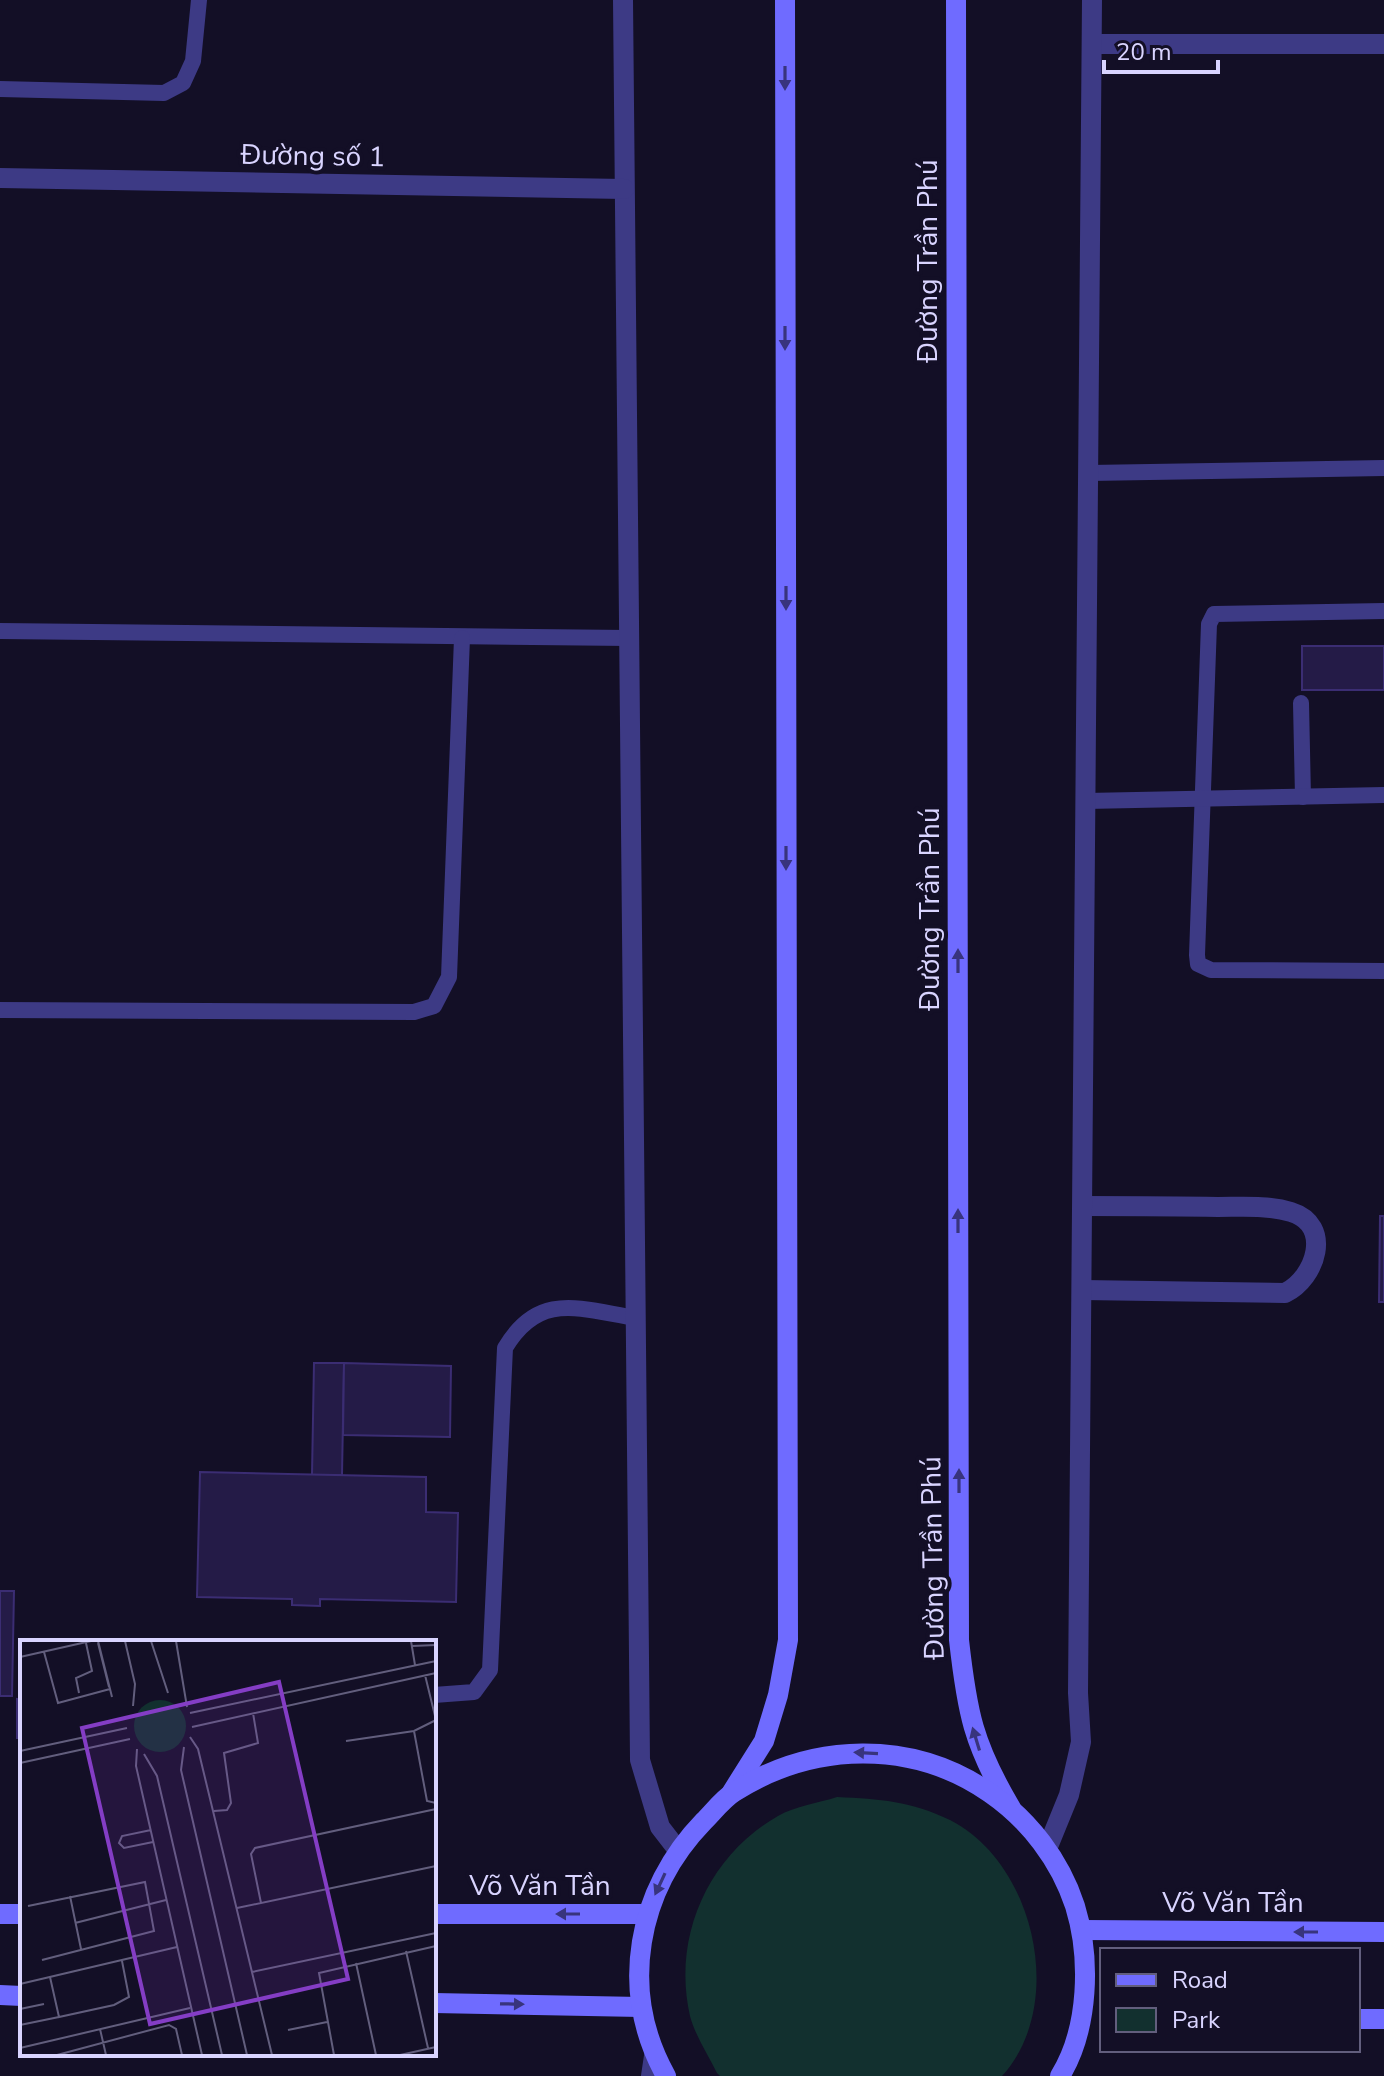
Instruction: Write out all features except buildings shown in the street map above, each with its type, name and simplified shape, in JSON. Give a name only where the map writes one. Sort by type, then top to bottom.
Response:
[{"type":"main road","points":[[666,2076],[653,2066],[641,2007],[639,1960],[646,1914],[677,1849],[732,1792],[764,1741],[778,1695],[788,1640],[785,0]]},
{"type":"main road","name":"Đường Trần Phú","points":[[956,0],[959,1640],[967,1708],[983,1761],[1011,1808]]},
{"type":"main road","points":[[732,1792],[805,1759],[859,1751],[915,1758],[966,1777],[1011,1808],[1047,1849],[1069,1887],[1082,1930],[1093,2007],[1060,2076]]},
{"type":"main road","name":"Võ Văn Tần","points":[[436,1914],[646,1914]]},
{"type":"main road","name":"Võ Văn Tần","points":[[1082,1930],[1384,1932]]},
{"type":"main road","points":[[0,1995],[20,1996]]},
{"type":"main road","points":[[436,2003],[641,2007]]},
{"type":"main road","points":[[1360,2019],[1384,2019]]},
{"type":"street","points":[[623,0],[640,1760],[660,1827],[677,1849]]},
{"type":"street","points":[[1047,1849],[1069,1795],[1081,1742],[1078,1677],[1092,0]]},
{"type":"street","points":[[1093,44],[1384,44]]},
{"type":"street","name":"Đường số 1","points":[[0,178],[624,189]]},
{"type":"street","points":[[1082,1290],[1285,1293],[1307,1278],[1315,1251],[1310,1226],[1289,1212],[1258,1207],[1083,1206]]},
{"type":"lane","points":[[0,89],[164,93],[183,83],[193,61],[199,0]]},
{"type":"lane","points":[[1089,473],[1384,468]]},
{"type":"lane","points":[[1384,611],[1214,614],[1209,624],[1198,964],[1211,970],[1384,971]]},
{"type":"lane","points":[[0,631],[629,638]]},
{"type":"lane","points":[[0,1010],[414,1012],[434,1006],[449,977],[462,638]]},
{"type":"lane","points":[[1301,703],[1303,797]]},
{"type":"lane","points":[[1086,801],[1384,795]]},
{"type":"lane","points":[[436,1695],[474,1692],[490,1670],[505,1348],[519,1326],[542,1310],[579,1309],[636,1318]]},
{"type":"green space","points":[[837,1797],[895,1802],[936,1814],[979,1840],[1003,1868],[1021,1901],[1032,1938],[1037,1975],[1033,2012],[1022,2046],[1002,2076],[720,2076],[717,2073],[692,2023],[686,1986],[686,1957],[691,1929],[701,1901],[732,1853],[753,1833],[778,1816],[799,1807]]}]
